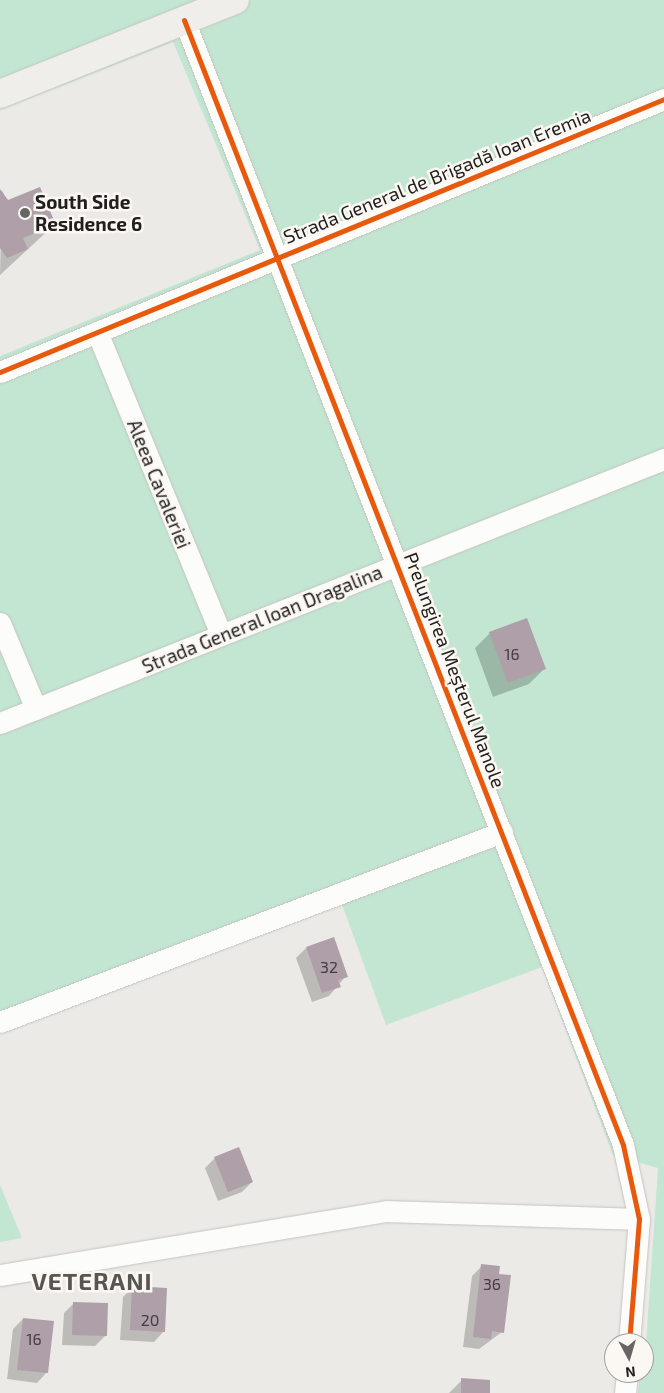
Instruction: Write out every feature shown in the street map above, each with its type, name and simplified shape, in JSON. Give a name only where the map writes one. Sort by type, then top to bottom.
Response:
[{"type":"main road","points":[[0,94],[235,0]]},
{"type":"street","name":"Prelungirea Meșterul Manole","points":[[184,20],[623,1145],[639,1219],[630,1333]]},
{"type":"street","name":"Strada General de Brigadă Ioan Eremia","points":[[0,372],[664,99]]},
{"type":"street","name":"Aleea Cavaleriei","points":[[97,332],[221,635]]},
{"type":"street","name":"Strada General Ioan Dragalina","points":[[0,723],[664,459]]},
{"type":"street","points":[[0,624],[36,709]]},
{"type":"street","points":[[0,1022],[502,832]]},
{"type":"street","points":[[0,1275],[387,1211],[639,1219]]},
{"type":"green space","points":[[0,0],[664,0],[664,1393],[638,1393],[639,1383],[654,1383],[654,1333],[647,1333],[658,1168],[613,1155],[542,967],[386,1025],[340,899],[0,1026],[0,356],[260,250],[173,42],[0,110]]},
{"type":"green space","points":[[0,1185],[22,1238],[0,1242]]},
{"type":"building","name":"South Side Residence 6","points":[[40,187],[56,225],[23,238],[28,249],[7,258],[0,248],[0,189],[8,200]]},
{"type":"building","points":[[527,618],[546,669],[508,683],[489,632]]},
{"type":"building","points":[[334,937],[348,977],[338,980],[341,987],[322,993],[306,947]]},
{"type":"building","points":[[239,1147],[253,1182],[228,1192],[214,1157]]},
{"type":"building","points":[[481,1264],[500,1266],[499,1274],[511,1275],[504,1333],[492,1331],[491,1339],[473,1337]]},
{"type":"building","points":[[132,1286],[167,1288],[165,1332],[130,1330]]},
{"type":"building","points":[[73,1302],[108,1303],[107,1336],[72,1335]]},
{"type":"building","points":[[23,1318],[54,1321],[48,1373],[17,1370]]},
{"type":"building","points":[[461,1378],[490,1380],[490,1393],[461,1393]]},
{"type":"cycle path","points":[[184,20],[623,1145],[639,1219],[630,1333]]},
{"type":"cycle path","points":[[0,372],[664,99]]},
{"type":"place","name":"South Side Residence 6","points":[[25,213]]},
{"type":"district","name":"VETERANI","points":[[92,1281]]}]
